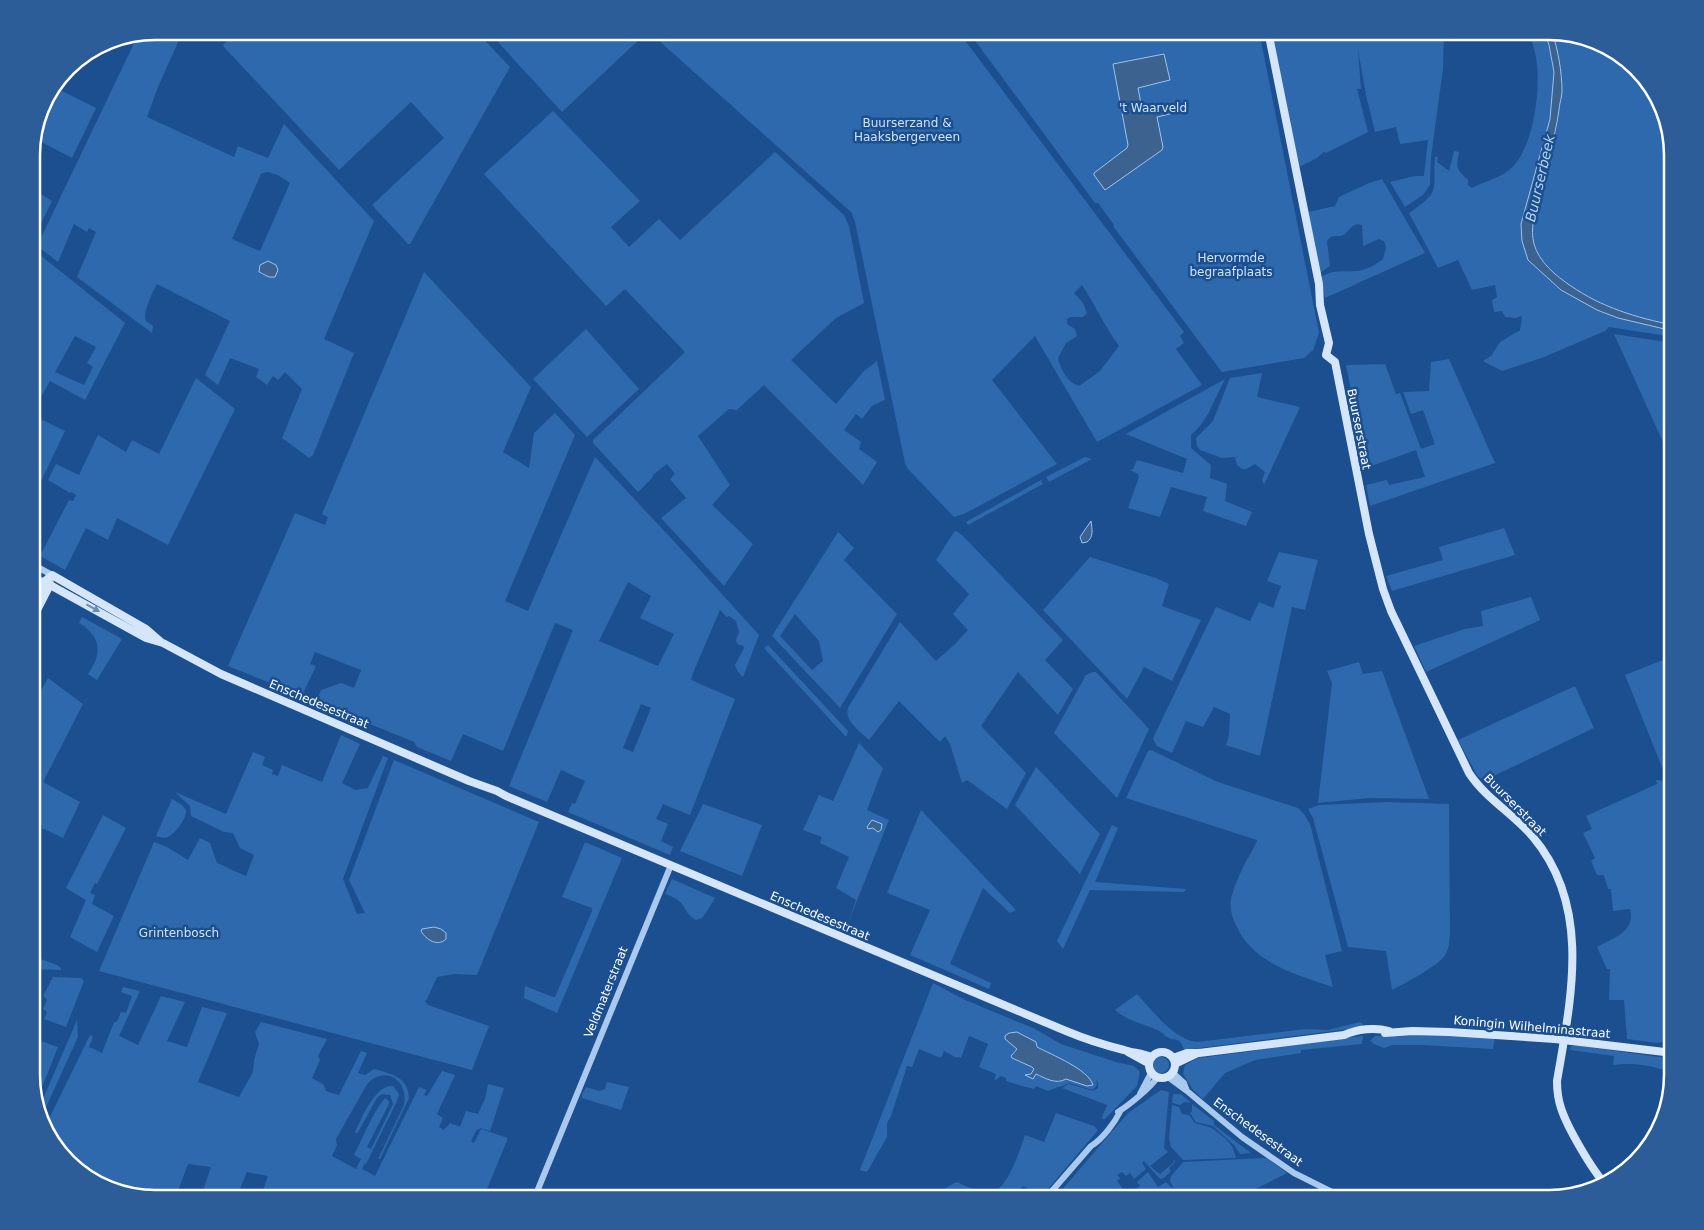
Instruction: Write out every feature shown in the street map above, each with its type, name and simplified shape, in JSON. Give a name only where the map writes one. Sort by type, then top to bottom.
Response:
[{"type":"main road","name":"Buurserstraat","points":[[1270,40],[1319,284],[1320,306],[1329,343],[1328,357],[1335,362],[1369,534],[1376,564],[1391,611],[1469,773],[1480,788],[1533,837],[1547,855],[1563,888],[1571,924],[1573,971],[1557,1081],[1558,1097],[1565,1118],[1590,1164],[1601,1178]]},
{"type":"main road","points":[[40,594],[52,575]]},
{"type":"main road","name":"Enschedesestraat","points":[[52,575],[146,629],[163,643],[221,674],[469,781],[489,787],[506,796],[1066,1031],[1150,1060]]},
{"type":"main road","points":[[40,600],[47,583]]},
{"type":"main road","name":"Enschedesestraat","points":[[47,583],[146,638],[163,643]]},
{"type":"main road","name":"Koningin Wilhelminastraat","points":[[1174,1061],[1198,1053],[1344,1035],[1382,1034],[1389,1031],[1449,1032],[1556,1039],[1664,1052]]},
{"type":"main road","points":[[1161,1052],[1168,1053],[1174,1061],[1170,1075],[1162,1079],[1154,1076],[1150,1060],[1161,1052]]},
{"type":"street","name":"Enschedesestraat","points":[[40,568],[52,575]]},
{"type":"street","name":"Enschedesestraat","points":[[40,579],[47,583]]},
{"type":"street","name":"Veldmaterstraat","points":[[538,1190],[671,865]]},
{"type":"street","name":"Enschedesestraat","points":[[1170,1075],[1242,1137],[1294,1173],[1328,1190]]},
{"type":"street","points":[[1053,1190],[1100,1138],[1121,1110],[1140,1094],[1154,1076]]},
{"type":"green space","points":[[179,40],[147,117],[234,157],[238,146],[268,158],[284,124],[374,221],[324,339],[354,353],[313,455],[309,458],[282,438],[302,389],[285,372],[278,380],[273,376],[267,385],[256,377],[259,369],[230,358],[218,385],[205,375],[230,321],[157,284],[145,313],[146,321],[153,326],[152,333],[77,277],[96,232],[89,228],[87,232],[74,224],[58,262],[40,248],[40,240],[135,42]],"holes":[[[267,172],[278,175],[290,183],[260,251],[232,239],[261,174]],[[268,261],[274,263],[264,275],[260,274],[259,269]]]},
{"type":"green space","points":[[228,40],[484,40],[510,67],[410,244],[408,244],[372,205],[444,138],[411,102],[339,170],[223,45]]},
{"type":"green space","points":[[496,40],[639,40],[562,112]]},
{"type":"green space","name":"Buurserzand & Haaksbergerveen","points":[[658,40],[965,40],[1184,332],[1180,336],[1184,343],[1176,349],[1202,385],[1097,442],[1035,336],[992,380],[1057,464],[964,514],[954,517],[908,469],[905,463],[855,222],[851,212]],"holes":[[[1082,285],[1119,346],[1100,371],[1079,386],[1071,382],[1065,375],[1058,358],[1066,343],[1077,336],[1075,329],[1067,324],[1067,319],[1083,317],[1087,313],[1083,303],[1074,293]]]},
{"type":"green space","points":[[975,40],[1261,40],[1319,333],[1313,350],[1304,358],[1222,372],[1113,226],[1098,203],[1095,203]]},
{"type":"green space","points":[[1274,40],[1444,40],[1443,69],[1431,157],[1430,185],[1423,195],[1405,207],[1390,182],[1415,176],[1424,176],[1428,140],[1400,144],[1396,127],[1375,132],[1358,50],[1361,89],[1357,89],[1368,132],[1326,153],[1324,152],[1317,158],[1299,167]]},
{"type":"green space","points":[[1531,40],[1547,40],[1554,72],[1550,119],[1521,224],[1528,260],[1561,290],[1597,310],[1618,318],[1664,329],[1664,336],[1609,327],[1605,331],[1544,357],[1502,371],[1483,361],[1492,355],[1500,342],[1520,330],[1522,316],[1516,318],[1505,317],[1502,311],[1494,312],[1492,300],[1497,297],[1495,285],[1472,290],[1458,260],[1438,268],[1409,213],[1431,195],[1434,184],[1435,157],[1438,157],[1437,162],[1449,171],[1454,151],[1459,152],[1458,168],[1468,180],[1468,185],[1472,188],[1506,172],[1515,164],[1528,140],[1535,109],[1538,76]]},
{"type":"green space","points":[[1554,41],[1564,41],[1586,46],[1606,55],[1619,64],[1640,85],[1649,98],[1658,118],[1662,133],[1664,155],[1664,323],[1633,315],[1595,300],[1571,286],[1554,273],[1536,251],[1533,233],[1536,203],[1559,117],[1558,65]]},
{"type":"green space","points":[[60,90],[96,108],[72,158],[41,142],[49,111]]},
{"type":"green space","points":[[553,111],[640,201],[611,227],[629,247],[659,219],[680,240],[775,152],[844,215],[849,226],[864,303],[836,318],[791,360],[836,404],[864,371],[877,361],[885,400],[872,406],[862,419],[856,414],[844,430],[861,442],[859,449],[877,462],[863,485],[764,385],[737,410],[729,409],[698,436],[730,485],[712,505],[753,544],[724,586],[661,518],[686,498],[670,479],[675,474],[667,464],[653,475],[638,492],[593,443],[593,440],[684,351],[625,289],[606,306],[484,174]]},
{"type":"green space","points":[[1382,179],[1425,253],[1325,298],[1321,277],[1334,272],[1357,271],[1371,267],[1383,259],[1386,247],[1384,241],[1379,239],[1363,246],[1362,225],[1354,225],[1345,234],[1333,236],[1329,239],[1327,242],[1330,266],[1320,273],[1308,212],[1335,206],[1339,197]]},
{"type":"green space","points":[[40,194],[52,201],[40,226]]},
{"type":"green space","points":[[40,255],[125,323],[85,400],[50,381],[40,399]],"holes":[[[75,336],[96,347],[87,363],[93,367],[84,385],[55,372]]]},
{"type":"green space","points":[[424,272],[531,387],[503,452],[529,468],[534,433],[555,413],[575,435],[505,601],[528,611],[595,457],[759,635],[743,677],[735,665],[744,648],[737,644],[736,640],[739,632],[736,621],[729,616],[727,617],[720,610],[693,673],[691,680],[735,699],[690,815],[663,804],[656,819],[668,824],[661,841],[673,847],[670,855],[568,812],[572,803],[575,804],[585,781],[561,770],[547,802],[509,786],[573,630],[555,623],[503,751],[463,734],[451,761],[417,747],[414,742],[316,702],[321,690],[341,683],[354,688],[361,670],[315,652],[310,664],[316,666],[302,696],[228,666],[295,513],[325,525],[328,517],[322,514]],"holes":[[[628,582],[651,596],[640,618],[674,634],[658,666],[599,641]],[[641,704],[651,708],[633,752],[623,748]]]},
{"type":"green space","points":[[586,329],[639,389],[587,437],[533,379]]},
{"type":"green space","points":[[1614,334],[1664,342],[1664,444]]},
{"type":"green space","points":[[1449,359],[1495,463],[1370,506],[1366,485],[1387,480],[1389,485],[1425,477],[1416,450],[1363,469],[1350,407],[1351,391],[1346,365],[1385,364],[1396,394],[1400,393],[1421,449],[1435,444],[1423,410],[1411,414],[1403,392],[1429,391],[1431,362]]},
{"type":"green space","points":[[1262,373],[1257,397],[1300,407],[1264,485],[1262,480],[1265,472],[1255,464],[1242,469],[1237,465],[1235,457],[1222,458],[1200,450],[1197,446],[1196,438],[1213,421],[1230,378]]},
{"type":"green space","points":[[196,378],[235,409],[168,545],[117,518],[108,540],[86,528],[65,570],[40,556],[69,500],[73,501],[76,495],[48,480],[56,464],[79,475],[98,435],[126,452],[132,440],[159,454]]},
{"type":"green space","points":[[1225,379],[1208,414],[1191,435],[1191,448],[1211,465],[1210,478],[1227,484],[1225,501],[1252,512],[1246,526],[1203,511],[1207,497],[1171,487],[1160,517],[1128,508],[1139,477],[1138,474],[1130,470],[1133,469],[1137,460],[1183,473],[1187,459],[1126,434]]},
{"type":"green space","points":[[40,419],[65,431],[40,483]]},
{"type":"green space","points":[[1085,457],[1092,459],[1049,482],[1046,477]]},
{"type":"green space","points":[[1041,480],[1043,484],[968,525],[966,522]]},
{"type":"green space","points":[[1504,528],[1515,555],[1392,591],[1386,576],[1443,560],[1439,547]]},
{"type":"green space","points":[[956,531],[1063,640],[1045,660],[1073,689],[1058,715],[1018,672],[981,726],[1026,773],[1007,809],[967,780],[962,783],[950,744],[945,736],[940,742],[899,701],[869,740],[854,726],[847,713],[848,708],[900,622],[936,661],[968,630],[953,614],[969,594],[936,560]]},
{"type":"green space","points":[[838,532],[854,548],[844,560],[897,614],[840,708],[772,636]],"holes":[[[795,614],[819,641],[823,661],[812,670],[780,636]]]},
{"type":"green space","points":[[1279,552],[1318,560],[1305,610],[1292,607],[1260,756],[1226,745],[1229,735],[1230,714],[1214,707],[1203,727],[1186,721],[1172,753],[1157,746],[1153,739],[1155,734],[1216,607],[1250,621],[1259,602],[1273,608],[1281,586],[1267,581]]},
{"type":"green space","points":[[1090,557],[1169,584],[1162,606],[1201,620],[1172,681],[1144,667],[1127,699],[1043,610]]},
{"type":"green space","points":[[1531,597],[1540,620],[1426,672],[1414,646],[1465,629],[1483,626],[1481,611]]},
{"type":"green space","points":[[82,617],[122,639],[97,680],[88,674],[96,660],[96,640],[87,628],[79,623]]},
{"type":"green space","points":[[768,645],[848,731],[846,737],[764,648]]},
{"type":"green space","points":[[1664,660],[1664,772],[1625,675]]},
{"type":"green space","points":[[1359,662],[1363,674],[1382,671],[1429,799],[1369,798],[1318,803],[1332,683],[1327,671]]},
{"type":"green space","points":[[1096,672],[1149,729],[1117,798],[1054,733],[1086,675]]},
{"type":"green space","points":[[48,678],[83,704],[43,782],[80,802],[63,838],[42,828],[40,824],[40,692]]},
{"type":"green space","points":[[1575,686],[1594,728],[1483,781],[1477,775],[1458,740]]},
{"type":"green space","name":"Grintenbosch","points":[[341,735],[360,744],[342,783],[355,790],[368,788],[383,756],[388,758],[343,879],[357,914],[365,913],[349,880],[394,760],[539,822],[477,975],[454,974],[437,977],[425,1001],[428,1005],[489,1026],[472,1070],[99,971],[154,842],[167,847],[188,860],[200,838],[210,843],[217,863],[246,876],[254,855],[240,848],[233,833],[224,832],[191,816],[190,806],[175,792],[226,814],[253,752],[265,757],[262,765],[273,770],[272,774],[278,776],[282,765],[322,782]],"holes":[[[434,927],[438,943],[429,939],[422,929]]]},
{"type":"green space","points":[[859,743],[883,768],[867,810],[889,820],[846,928],[856,900],[836,888],[849,857],[820,843],[822,837],[803,830],[819,795],[833,801]]},
{"type":"green space","points":[[1151,750],[1218,782],[1298,808],[1304,814],[1310,824],[1342,951],[1325,955],[1333,987],[1291,972],[1264,958],[1253,949],[1236,925],[1231,910],[1232,895],[1241,871],[1257,840],[1126,798],[1148,751]]},
{"type":"green space","points":[[1036,767],[1100,834],[1080,874],[1015,805]]},
{"type":"green space","points":[[1656,780],[1664,781],[1664,1042],[1657,1043],[1627,1039],[1624,1000],[1609,1000],[1610,969],[1607,969],[1597,947],[1616,937],[1626,929],[1630,923],[1630,909],[1613,911],[1611,889],[1608,889],[1604,875],[1597,875],[1591,861],[1595,858],[1583,833],[1592,829],[1586,816],[1657,784]]},
{"type":"green space","points":[[172,799],[186,810],[185,817],[168,837],[156,836]]},
{"type":"green space","points":[[1387,802],[1449,804],[1449,944],[1442,959],[1432,967],[1392,990],[1386,951],[1348,947],[1313,818],[1308,809],[1319,805]]},
{"type":"green space","points":[[703,804],[762,825],[742,876],[680,851]]},
{"type":"green space","points":[[921,810],[1016,910],[1010,913],[983,888],[950,964],[991,983],[989,989],[910,955],[930,910],[887,893]]},
{"type":"green space","points":[[103,815],[126,828],[97,884],[95,883],[90,893],[95,895],[92,904],[114,916],[97,952],[70,937],[86,900],[66,888]]},
{"type":"green space","points":[[1112,825],[1118,828],[1095,882],[1186,889],[1184,892],[1090,890],[1063,949],[1057,941]]},
{"type":"green space","points":[[585,842],[622,858],[557,1013],[524,998],[525,986],[555,997],[592,911],[592,908],[562,897]]},
{"type":"green space","points":[[672,879],[715,898],[702,918],[696,920],[682,904],[665,894]]},
{"type":"green space","points":[[40,959],[57,965],[61,970],[40,969]]},
{"type":"green space","points":[[53,977],[81,978],[84,981],[66,1027],[44,1019],[47,1012],[43,1009],[47,1000],[43,996]]},
{"type":"green space","points":[[933,983],[963,999],[1035,1029],[1061,1044],[1134,1066],[1140,1072],[1137,1086],[1103,1119],[1102,1117],[1107,1105],[1062,1088],[1069,1084],[1093,1091],[1098,1088],[1096,1079],[1097,1085],[1093,1090],[1069,1083],[1048,1091],[1036,1086],[1034,1089],[1009,1082],[1001,1076],[994,1081],[996,1074],[979,1067],[988,1044],[969,1036],[961,1058],[957,1058],[944,1051],[941,1058],[919,1049],[912,1067],[907,1066],[887,1123],[887,1137],[867,1172],[860,1170]],"holes":[[[1017,1032],[1036,1042],[1037,1047],[1088,1077],[1087,1086],[1065,1079],[1062,1081],[1050,1080],[1035,1074],[1033,1078],[1026,1076],[1035,1070],[1015,1057],[1012,1053],[1017,1049],[1005,1039]]]},
{"type":"green space","points":[[123,987],[140,991],[119,1036],[138,1045],[161,996],[185,1002],[167,1041],[187,1047],[202,1007],[227,1013],[198,1082],[239,1097],[253,1072],[254,1060],[259,1044],[255,1032],[261,1022],[327,1039],[318,1056],[320,1060],[312,1078],[324,1085],[326,1091],[339,1095],[361,1051],[367,1053],[358,1073],[365,1075],[374,1069],[393,1075],[406,1085],[409,1098],[380,1159],[378,1159],[404,1105],[404,1095],[398,1081],[392,1077],[386,1075],[379,1076],[372,1080],[366,1086],[336,1139],[337,1145],[332,1156],[356,1169],[361,1159],[354,1155],[374,1115],[382,1101],[386,1098],[389,1102],[388,1106],[367,1147],[371,1149],[393,1104],[390,1095],[382,1094],[377,1098],[357,1134],[355,1132],[375,1096],[380,1090],[393,1086],[399,1094],[397,1101],[362,1169],[375,1176],[419,1087],[427,1090],[424,1095],[427,1096],[442,1071],[455,1075],[437,1114],[443,1118],[439,1127],[444,1130],[450,1123],[460,1127],[466,1111],[478,1114],[485,1099],[488,1084],[504,1088],[490,1131],[480,1128],[479,1130],[477,1129],[471,1141],[474,1143],[481,1129],[508,1138],[487,1190],[263,1190],[268,1176],[247,1172],[240,1190],[203,1190],[211,1167],[188,1164],[178,1190],[155,1190],[133,1188],[118,1184],[91,1171],[59,1139],[49,1119],[90,1035],[93,1037],[89,1047],[102,1053],[114,1022],[117,1022],[121,1012],[126,1013],[132,996],[121,992]]},
{"type":"green space","points":[[1137,994],[1172,1030],[1188,1040],[1197,1042],[1306,1029],[1328,1030],[1360,1022],[1364,1027],[1184,1050],[1179,1041],[1166,1037],[1162,1032],[1132,1020],[1115,1010]]},
{"type":"green space","points":[[77,1020],[78,1037],[45,1109],[43,1100]]},
{"type":"green space","points":[[1440,1034],[1495,1037],[1493,1049],[1421,1045],[1392,1045],[1384,1048],[1370,1041],[1375,1036]]},
{"type":"green space","points":[[1363,1036],[1362,1044],[1301,1050],[1301,1053],[1255,1060],[1225,1073],[1203,1099],[1193,1090],[1183,1074],[1185,1065],[1198,1058]]},
{"type":"green space","points":[[40,1041],[58,1047],[41,1090]]},
{"type":"green space","points":[[1571,1046],[1664,1058],[1664,1070],[1644,1065],[1613,1065],[1614,1056],[1570,1050]]},
{"type":"green space","points":[[1158,1057],[1164,1057],[1169,1062],[1167,1071],[1158,1073],[1153,1068],[1153,1062]]},
{"type":"green space","points":[[607,1082],[629,1087],[621,1110],[582,1098],[586,1087],[599,1091],[605,1089]]},
{"type":"green space","points":[[1161,1090],[1169,1092],[1164,1148],[1168,1152],[1150,1166],[1160,1174],[1174,1162],[1173,1160],[1176,1161],[1169,1168],[1171,1171],[1164,1178],[1160,1179],[1144,1161],[1142,1163],[1146,1169],[1134,1179],[1130,1173],[1126,1176],[1122,1172],[1117,1175],[1120,1178],[1117,1181],[1124,1190],[1062,1190],[1128,1113]]},
{"type":"green space","points":[[1173,1094],[1181,1094],[1190,1103],[1185,1102],[1180,1105],[1172,1103]]},
{"type":"green space","points":[[1192,1104],[1214,1121],[1214,1125],[1251,1153],[1240,1154],[1234,1145],[1213,1126],[1196,1122],[1190,1113],[1192,1111]]},
{"type":"green space","points":[[1172,1105],[1179,1107],[1182,1114],[1189,1115],[1195,1123],[1212,1128],[1226,1139],[1232,1146],[1236,1158],[1183,1160],[1171,1147],[1169,1139]]},
{"type":"green space","points":[[1056,1113],[1094,1126],[1098,1130],[1047,1190],[1032,1190],[1023,1186],[1019,1190],[997,1190],[1012,1169],[1025,1135],[1044,1142]]},
{"type":"green space","points":[[1264,1158],[1287,1173],[1254,1190],[1134,1190],[1140,1186],[1137,1182],[1148,1172],[1158,1187],[1166,1182],[1172,1188],[1171,1176],[1183,1162]]},
{"type":"green space","points":[[956,1182],[976,1190],[944,1190]]},
{"type":"water","name":"Buurserbeek","points":[[1547,40],[1554,40],[1558,54],[1562,96],[1533,221],[1533,238],[1536,251],[1554,273],[1583,293],[1620,311],[1664,323],[1664,329],[1618,318],[1597,310],[1561,290],[1528,260],[1522,241],[1521,224],[1550,119],[1554,72]]},
{"type":"water","points":[[1164,54],[1170,80],[1138,88],[1142,109],[1144,111],[1180,104],[1182,111],[1157,117],[1162,150],[1105,190],[1094,173],[1127,148],[1128,145],[1113,64]]},
{"type":"water","points":[[268,261],[276,265],[278,270],[275,277],[269,277],[259,272],[260,265]]},
{"type":"water","points":[[1091,521],[1091,538],[1087,542],[1082,543],[1080,537]]},
{"type":"water","points":[[872,820],[882,824],[881,830],[878,832],[873,828],[868,829],[867,827]]},
{"type":"water","points":[[434,927],[446,933],[446,939],[439,942],[432,941],[421,931],[422,929]]},
{"type":"water","points":[[1017,1032],[1036,1042],[1037,1047],[1077,1068],[1090,1079],[1093,1085],[1087,1086],[1066,1079],[1054,1081],[1036,1074],[1033,1079],[1025,1075],[1031,1074],[1034,1069],[1012,1058],[1011,1056],[1017,1049],[1005,1039],[1005,1036],[1009,1033]]},
{"type":"park label","name":"'t Waarveld","points":[[1153,108]]},
{"type":"park label","name":"Hervormde begraafplaats","points":[[1231,265]]}]
